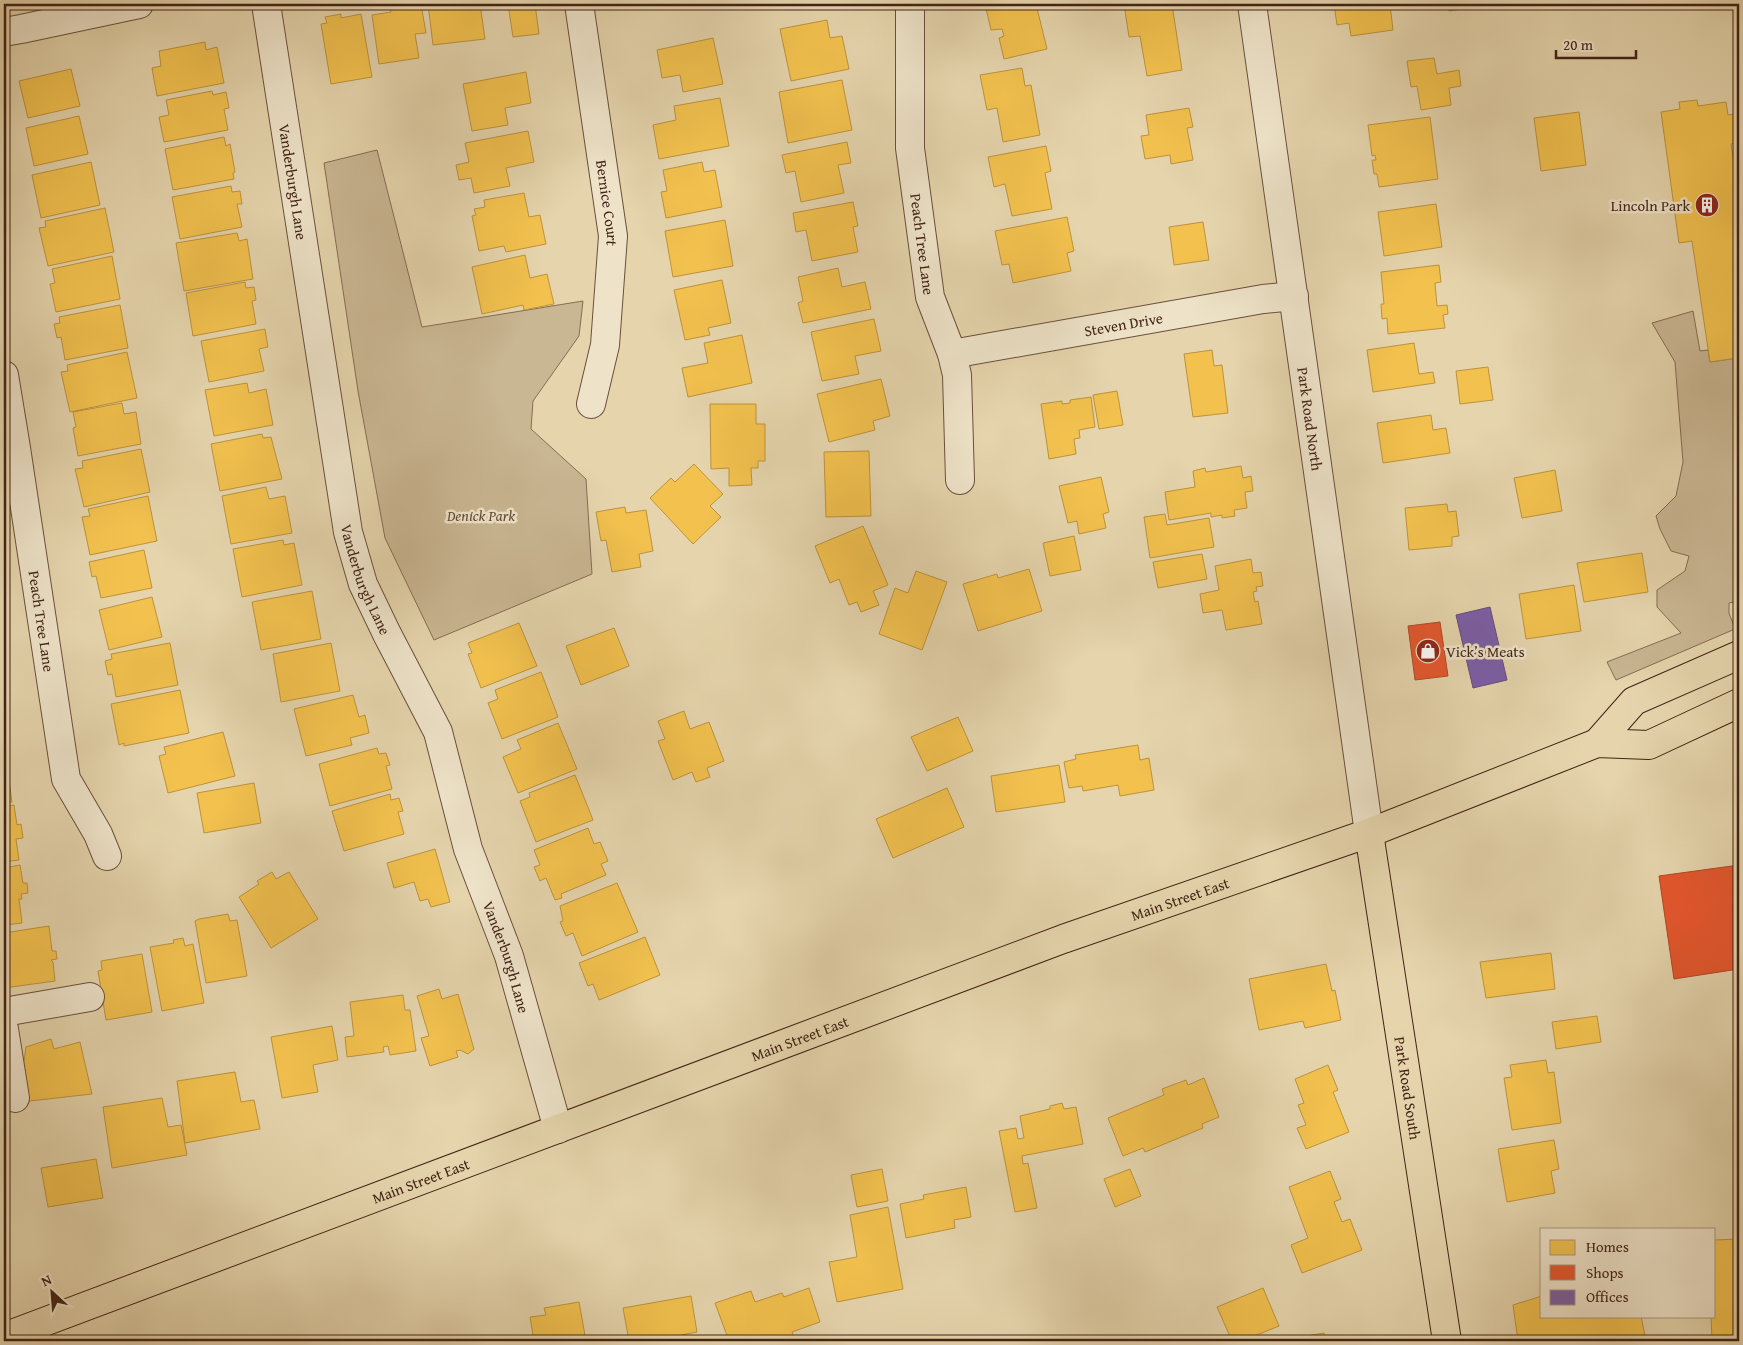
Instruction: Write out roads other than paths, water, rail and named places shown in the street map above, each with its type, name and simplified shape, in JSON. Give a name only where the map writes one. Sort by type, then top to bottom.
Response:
[{"type":"main road","name":"Main Street East","points":[[1597,743],[1634,700],[1739,656]]},
{"type":"main road","name":"Main Street East","points":[[10,1337],[1063,939],[1369,833],[1597,743],[1649,745],[1739,704]]},
{"type":"main road","name":"Park Road South","points":[[1369,833],[1447,1341]]},
{"type":"street","points":[[4,32],[139,4]]},
{"type":"street","name":"Vanderburgh Lane","points":[[266,4],[348,532],[363,584],[438,732],[468,849],[509,956],[558,1129]]},
{"type":"street","name":"Bernice Court","points":[[579,4],[613,236],[605,345],[591,404]]},
{"type":"street","name":"Peach Tree Lane","points":[[910,4],[910,148],[930,297],[952,354],[957,375],[960,480]]},
{"type":"street","name":"Park Road North","points":[[1252,4],[1369,833]]},
{"type":"street","name":"Steven Drive","points":[[952,354],[1263,299],[1294,296]]},
{"type":"street","name":"Peach Tree Lane","points":[[4,375],[6,413],[16,448],[66,779],[98,834],[107,856]]},
{"type":"street","points":[[4,1012],[90,998]]},
{"type":"street","points":[[4,1029],[15,1098]]},
{"type":"place","name":"Lincoln Park","points":[[1707,205]]},
{"type":"place","name":"Vick’s Meats","points":[[1428,651]]},
{"type":"park label","name":"Denick Park","points":[[481,515]]}]
